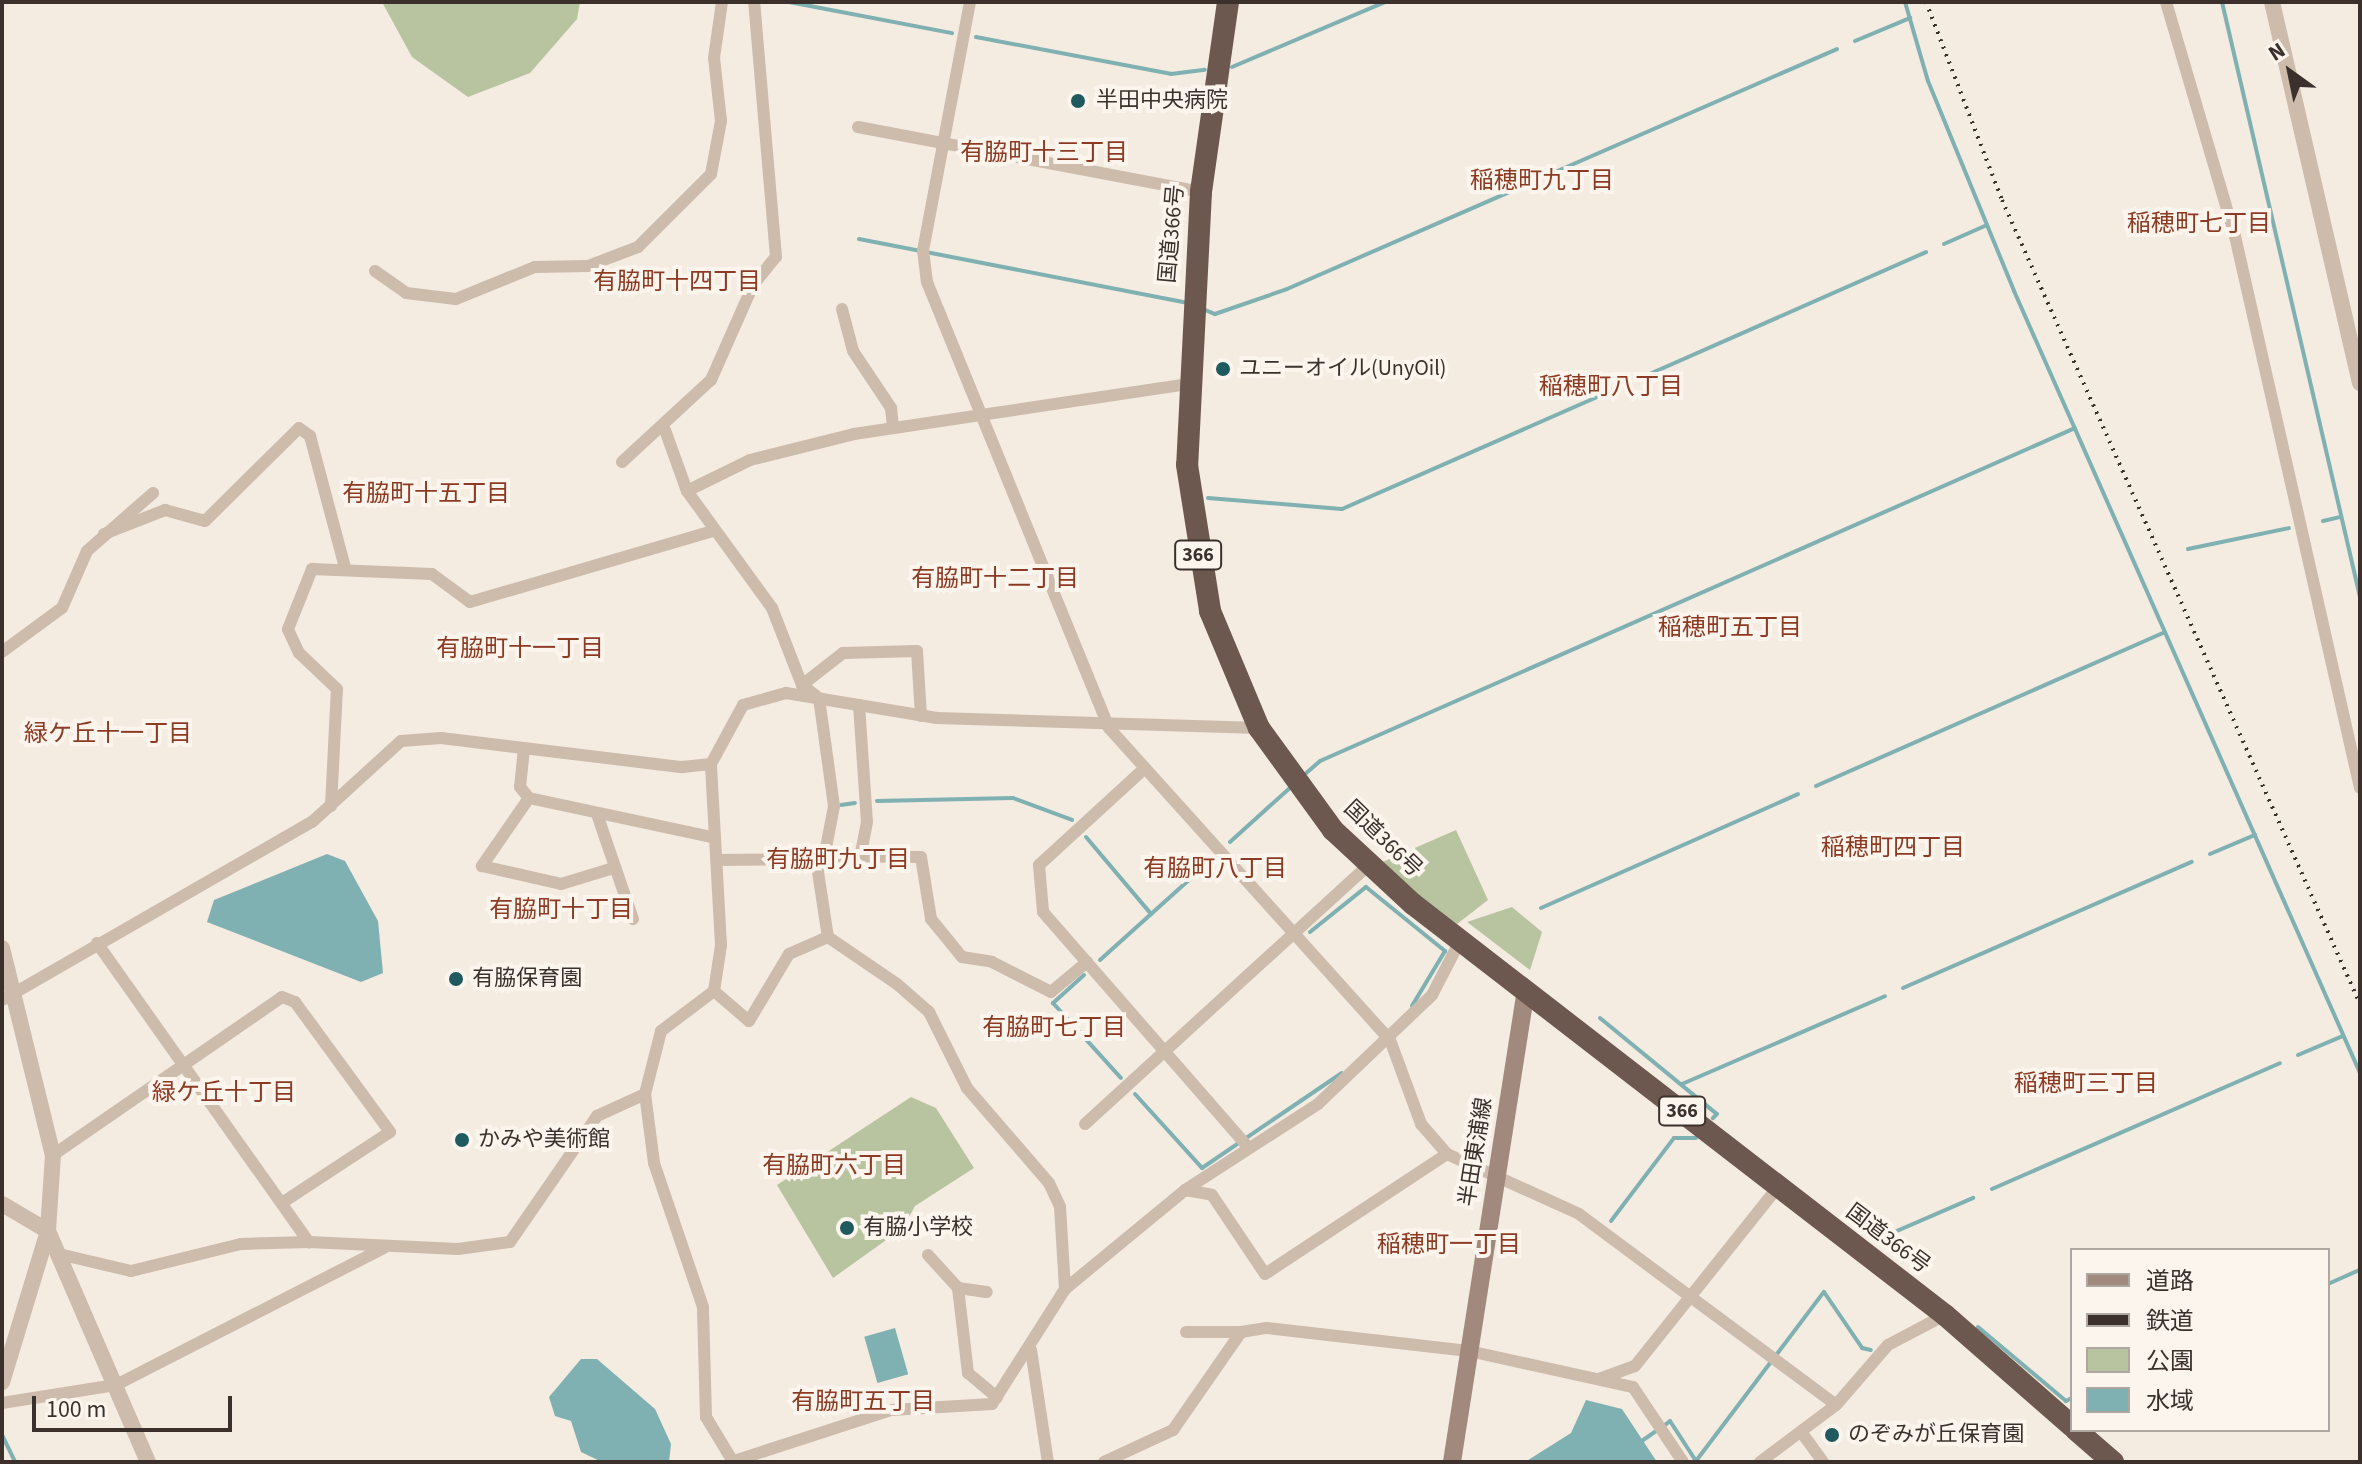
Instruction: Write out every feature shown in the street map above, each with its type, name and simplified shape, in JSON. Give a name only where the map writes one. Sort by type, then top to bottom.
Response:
[{"type":"highway","name":"国道366号","points":[[1228,2],[1201,192],[1187,384],[1187,465],[1202,579],[1259,728],[1295,783],[1368,866],[1460,941],[1945,1315],[2070,1424]]},
{"type":"highway","name":"国道366号","points":[[2079,1432],[2113,1462]]},
{"type":"main road","name":"半田東浦線","points":[[1452,1462],[1526,991]]},
{"type":"street","points":[[375,271],[406,293],[456,299],[535,267],[588,266],[638,247],[711,174],[721,121],[714,58],[722,2]]},
{"type":"street","points":[[622,462],[665,430],[719,367],[753,285],[776,257],[754,2]]},
{"type":"street","points":[[970,2],[923,250],[927,282],[1109,728],[1390,1040],[1421,1124],[1447,1154],[1497,1173],[1579,1214],[1691,1292],[1836,1405]]},
{"type":"street","points":[[2166,2],[2235,236],[2360,788]]},
{"type":"street","points":[[2272,2],[2360,383]]},
{"type":"street","points":[[858,127],[1201,192]]},
{"type":"street","points":[[842,309],[853,351],[891,408],[893,428]]},
{"type":"street","points":[[687,491],[750,460],[893,428],[980,418],[1187,384]]},
{"type":"street","points":[[104,534],[165,510],[205,521],[299,428],[310,436],[345,568]]},
{"type":"street","points":[[665,430],[687,491],[713,531],[772,608],[802,685],[819,698],[834,806],[820,857],[828,937],[929,1012],[967,1088],[1049,1183],[1060,1207],[1065,1289]]},
{"type":"street","points":[[2,652],[62,608],[87,551],[153,493]]},
{"type":"street","points":[[331,806],[337,689],[299,653],[288,621],[312,569],[432,574],[470,602],[713,531]]},
{"type":"street","points":[[802,685],[843,653],[917,651],[921,716]]},
{"type":"street","points":[[1259,728],[1109,728],[921,716],[819,698],[749,699],[711,764],[711,837],[718,860],[721,945],[714,991],[661,1031],[645,1094],[654,1163],[703,1307],[706,1417],[732,1461],[891,1410],[984,1410],[1031,1350],[1065,1289],[1185,1190],[1318,1104],[1390,1040],[1432,995],[1460,941]]},
{"type":"street","points":[[859,705],[867,822],[861,853]]},
{"type":"street","points":[[7,999],[331,806],[378,755],[401,741],[441,738],[524,749],[711,764]]},
{"type":"street","points":[[524,749],[520,787],[529,798],[598,817],[711,837]]},
{"type":"street","points":[[1145,768],[1039,865],[1043,912],[1167,1051],[1248,1148]]},
{"type":"street","points":[[529,798],[482,866],[561,884],[614,868]]},
{"type":"street","points":[[598,817],[633,919]]},
{"type":"street","points":[[718,860],[861,853],[921,857],[931,919],[962,957],[992,962],[1051,992],[1087,962]]},
{"type":"street","points":[[1085,1124],[1297,936],[1368,866]]},
{"type":"street","points":[[714,991],[749,1021],[789,954],[828,937]]},
{"type":"street","points":[[97,943],[309,1242]]},
{"type":"street","points":[[2,948],[7,999],[53,1155],[48,1231],[2,1382]]},
{"type":"street","points":[[53,1155],[282,997],[295,1002],[390,1132],[282,1203]]},
{"type":"street","points":[[59,1254],[131,1271],[241,1244],[309,1242],[384,1248],[510,1242],[597,1116],[645,1094]]},
{"type":"street","points":[[1185,1190],[1212,1195],[1265,1274],[1447,1154]]},
{"type":"street","points":[[1596,1380],[1635,1366],[1691,1292],[1778,1187]]},
{"type":"street","points":[[2,1204],[48,1231],[148,1462]]},
{"type":"street","points":[[2,1403],[116,1385],[384,1248]]},
{"type":"street","points":[[928,1255],[958,1288],[968,1373],[997,1397]]},
{"type":"street","points":[[958,1288],[987,1292]]},
{"type":"street","points":[[1760,1462],[1836,1405],[1888,1345],[1945,1315]]},
{"type":"street","points":[[1186,1332],[1322,1332],[1469,1351],[1633,1387],[1683,1462]]},
{"type":"street","points":[[1104,1462],[1173,1430],[1241,1332]]},
{"type":"street","points":[[1031,1350],[1048,1462]]},
{"type":"street","points":[[1802,1433],[1823,1462]]},
{"type":"green space","points":[[382,2],[580,2],[577,19],[530,73],[468,97],[412,57]]},
{"type":"green space","points":[[1456,830],[1488,900],[1457,924],[1378,864]]},
{"type":"green space","points":[[1512,907],[1542,932],[1530,970],[1467,922]]},
{"type":"green space","points":[[911,1097],[936,1108],[974,1168],[915,1206],[903,1228],[833,1278],[777,1185]]},
{"type":"water","points":[[327,854],[345,861],[378,921],[383,973],[361,982],[207,922],[214,900]]},
{"type":"water","points":[[895,1328],[908,1374],[877,1383],[864,1337]]},
{"type":"water","points":[[581,1359],[597,1359],[655,1409],[671,1444],[669,1462],[602,1462],[581,1452],[571,1421],[555,1416],[549,1397]]},
{"type":"water","points":[[1586,1400],[1622,1409],[1657,1462],[1525,1462],[1571,1433]]},
{"type":"waterway","points":[[789,2],[952,33]]},
{"type":"waterway","points":[[1232,67],[1385,2]]},
{"type":"waterway","points":[[1905,2],[1928,81],[2014,291],[2360,1073]]},
{"type":"waterway","points":[[2222,2],[2360,597]]},
{"type":"waterway","points":[[1855,41],[1910,18]]},
{"type":"waterway","points":[[976,37],[1171,74],[1205,70]]},
{"type":"waterway","points":[[1203,309],[1215,314],[1287,289],[1837,49]]},
{"type":"waterway","points":[[1944,244],[1987,225]]},
{"type":"waterway","points":[[859,239],[1187,303]]},
{"type":"waterway","points":[[1636,380],[1926,252]]},
{"type":"waterway","points":[[1208,498],[1342,509],[1618,388]]},
{"type":"waterway","points":[[1304,775],[1320,761],[2075,428]]},
{"type":"waterway","points":[[2323,521],[2340,517]]},
{"type":"waterway","points":[[2188,549],[2289,528]]},
{"type":"waterway","points":[[1816,786],[2165,632]]},
{"type":"waterway","points":[[1230,842],[1292,786]]},
{"type":"waterway","points":[[1541,908],[1798,794]]},
{"type":"waterway","points":[[877,801],[1013,798],[1072,820]]},
{"type":"waterway","points":[[841,805],[855,803]]},
{"type":"waterway","points":[[2210,854],[2255,835]]},
{"type":"waterway","points":[[1086,837],[1151,914]]},
{"type":"waterway","points":[[1100,960],[1212,859]]},
{"type":"waterway","points":[[1903,988],[2192,862]]},
{"type":"waterway","points":[[1310,932],[1366,887],[1445,951],[1412,1006]]},
{"type":"waterway","points":[[1084,975],[1053,1003],[1121,1078]]},
{"type":"waterway","points":[[1682,1084],[1885,996]]},
{"type":"waterway","points":[[1600,1018],[1717,1114],[1713,1118]]},
{"type":"waterway","points":[[2298,1055],[2343,1036]]},
{"type":"waterway","points":[[1992,1189],[2280,1063]]},
{"type":"waterway","points":[[1135,1094],[1202,1168],[1342,1073]]},
{"type":"waterway","points":[[1611,1221],[1674,1138],[1696,1138]]},
{"type":"waterway","points":[[1876,1240],[1973,1198]]},
{"type":"waterway","points":[[2330,1283],[2360,1270]]},
{"type":"waterway","points":[[1639,1443],[1670,1421],[1696,1461],[1824,1292],[1862,1348],[1871,1350]]},
{"type":"waterway","points":[[1978,1327],[2066,1401],[2070,1399]]},
{"type":"waterway","points":[[2,1435],[15,1462]]},
{"type":"railway","points":[[1926,2],[2002,200],[2360,1004]]},
{"type":"place","name":"半田中央病院","points":[[1078,101]]},
{"type":"place","name":"ユニーオイル(UnyOil)","points":[[1223,369]]},
{"type":"place","name":"有脇保育園","points":[[456,979]]},
{"type":"place","name":"かみや美術館","points":[[462,1140]]},
{"type":"place","name":"有脇小学校","points":[[847,1228]]},
{"type":"place","name":"のぞみが丘保育園","points":[[1832,1435]]},
{"type":"district","name":"有脇町十三丁目","points":[[1044,153]]},
{"type":"district","name":"稲穂町九丁目","points":[[1542,181]]},
{"type":"district","name":"稲穂町七丁目","points":[[2199,224]]},
{"type":"district","name":"有脇町十四丁目","points":[[677,282]]},
{"type":"district","name":"稲穂町八丁目","points":[[1611,387]]},
{"type":"district","name":"有脇町十五丁目","points":[[426,494]]},
{"type":"district","name":"有脇町十二丁目","points":[[995,579]]},
{"type":"district","name":"稲穂町五丁目","points":[[1730,628]]},
{"type":"district","name":"有脇町十一丁目","points":[[520,649]]},
{"type":"district","name":"緑ケ丘十一丁目","points":[[108,734]]},
{"type":"district","name":"稲穂町四丁目","points":[[1893,848]]},
{"type":"district","name":"有脇町九丁目","points":[[838,860]]},
{"type":"district","name":"有脇町八丁目","points":[[1215,869]]},
{"type":"district","name":"有脇町十丁目","points":[[561,910]]},
{"type":"district","name":"有脇町七丁目","points":[[1054,1028]]},
{"type":"district","name":"稲穂町三丁目","points":[[2086,1084]]},
{"type":"district","name":"緑ケ丘十丁目","points":[[224,1093]]},
{"type":"district","name":"有脇町六丁目","points":[[834,1166]]},
{"type":"district","name":"稲穂町一丁目","points":[[1449,1245]]},
{"type":"district","name":"有脇町五丁目","points":[[863,1402]]}]
